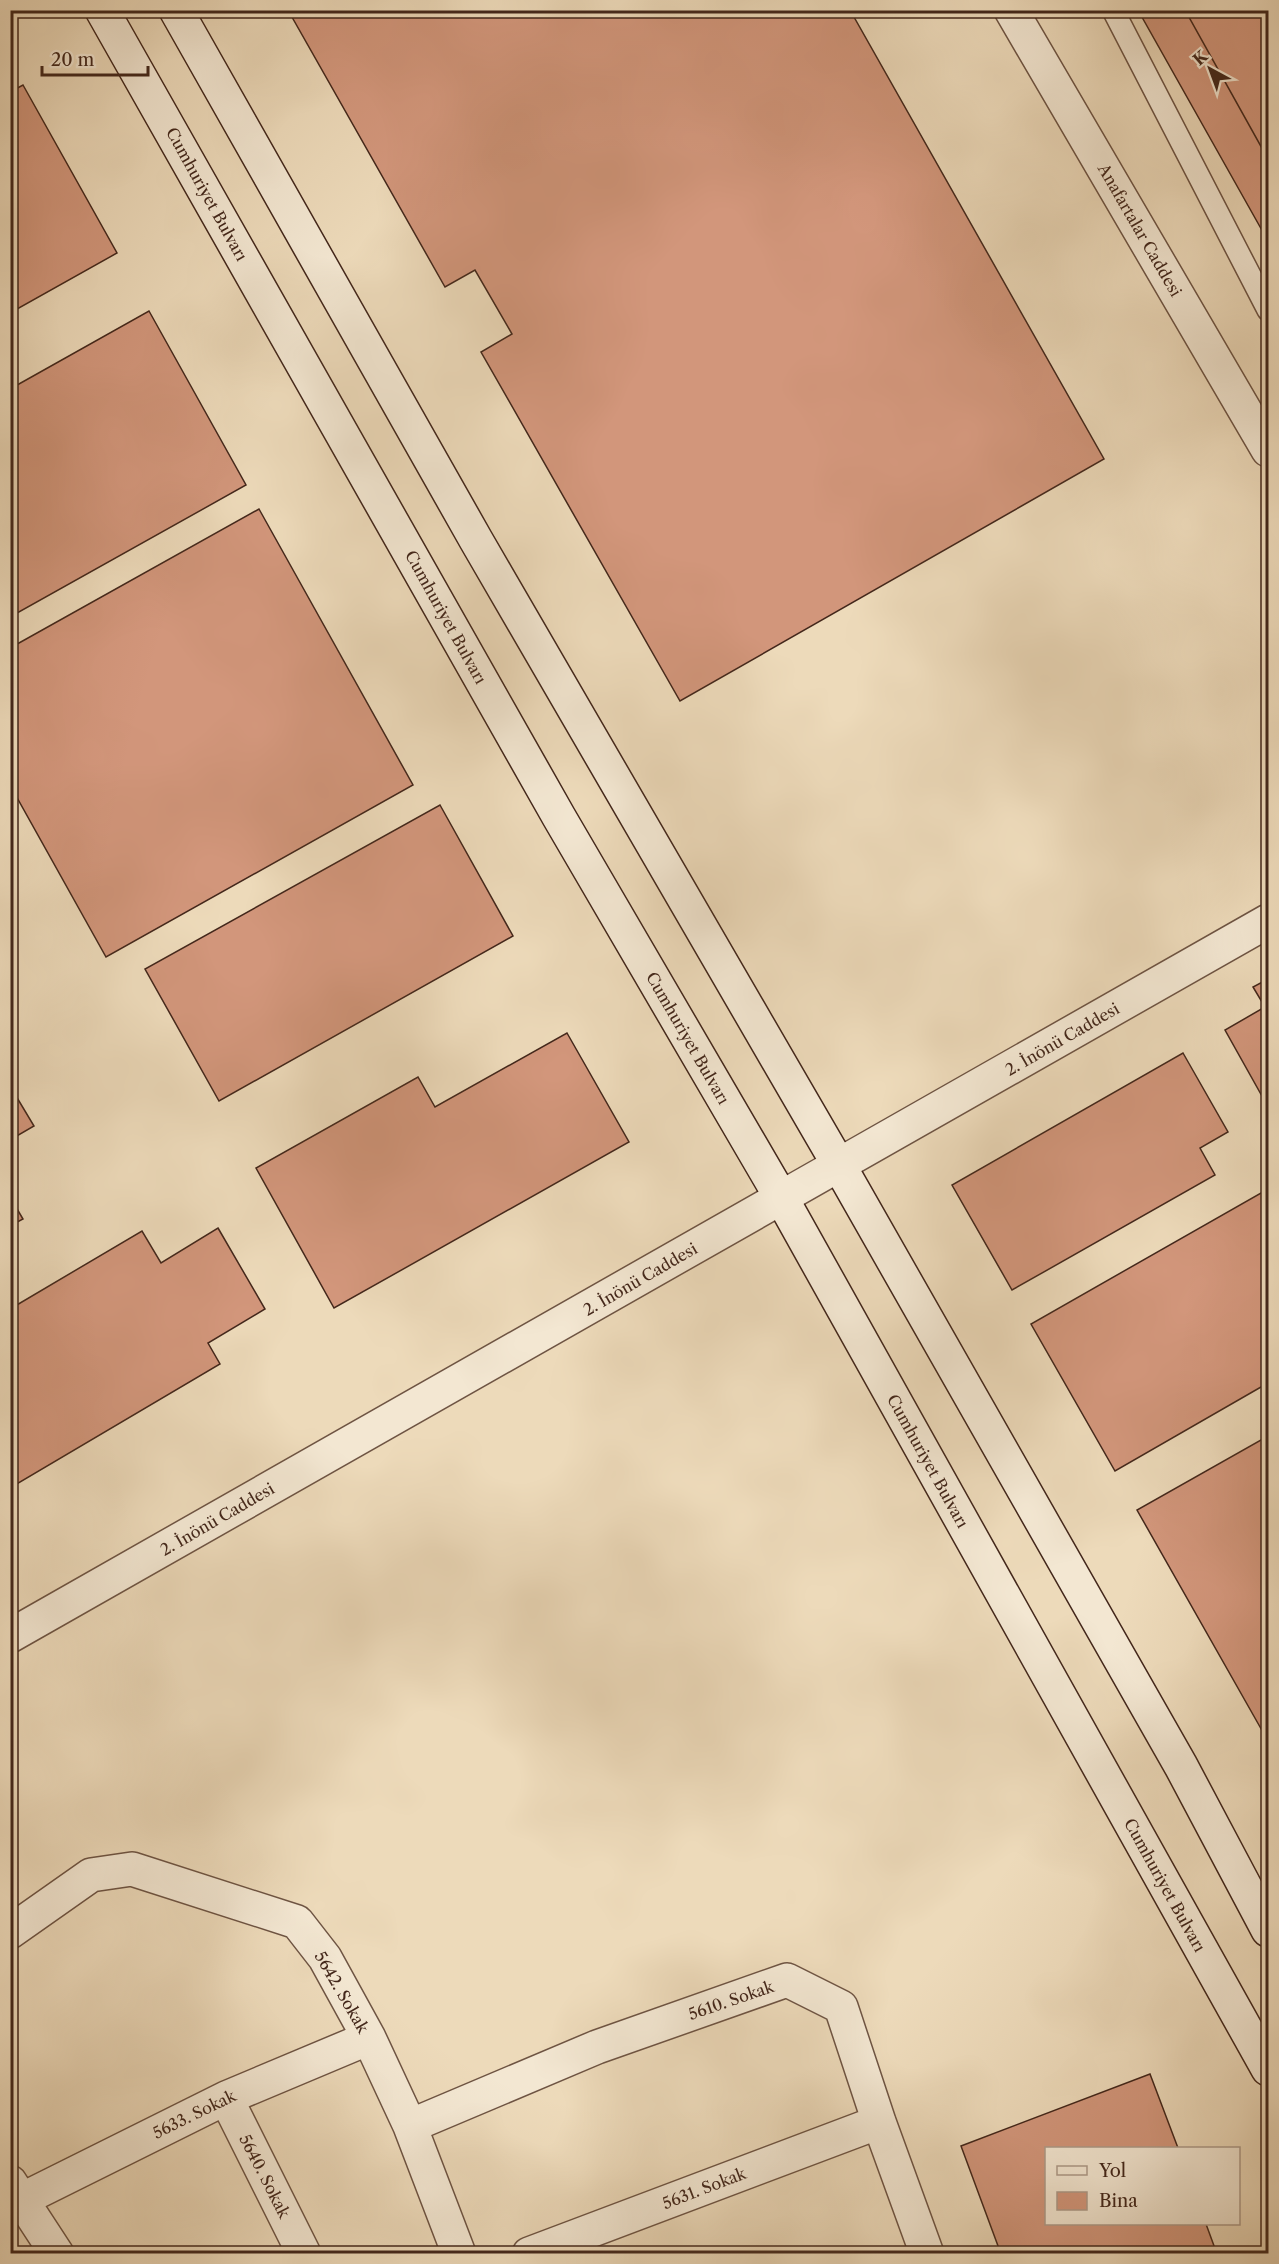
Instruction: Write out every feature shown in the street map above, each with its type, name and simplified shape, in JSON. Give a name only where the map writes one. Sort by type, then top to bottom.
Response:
[{"type":"main road","name":"Cumhuriyet Bulvarı","points":[[102,10],[559,817],[782,1199],[1269,2069]]},
{"type":"main road","points":[[176,10],[476,540],[840,1167],[1181,1766],[1269,1930]]},
{"type":"main road","name":"Anafartalar Caddesi","points":[[1011,10],[1269,450]]},
{"type":"main road","name":"2. İnönü Caddesi","points":[[10,1636],[840,1167],[1269,921]]},
{"type":"main road","name":"5642. Sokak","points":[[10,1932],[91,1875],[132,1869],[297,1922],[325,1958],[369,2038],[410,2126],[459,2253]]},
{"type":"main road","name":"5610. Sokak","points":[[410,2126],[597,2047],[787,1980],[841,2007],[879,2122],[927,2253]]},
{"type":"main road","name":"5633. Sokak","points":[[17,2191],[226,2098],[369,2038]]},
{"type":"main road","name":"5640. Sokak","points":[[226,2098],[304,2253]]},
{"type":"main road","name":"5631. Sokak","points":[[529,2253],[879,2122]]},
{"type":"main road","points":[[17,2191],[57,2253]]},
{"type":"lane","points":[[1113,10],[1269,310]]},
{"type":"building","points":[[288,10],[850,10],[1104,459],[680,701],[481,352],[512,334],[475,270],[445,287]]},
{"type":"building","points":[[1138,10],[1185,10],[1268,159],[1268,241]]},
{"type":"building","points":[[1185,10],[1268,10],[1268,159]]},
{"type":"building","points":[[23,85],[117,253],[10,313],[10,92]]},
{"type":"building","points":[[149,311],[246,485],[10,617],[10,389]]},
{"type":"building","points":[[259,509],[413,785],[106,957],[10,785],[10,648]]},
{"type":"building","points":[[440,805],[513,936],[219,1101],[145,969]]},
{"type":"building","points":[[1268,979],[1267,1105],[1225,1030],[1265,1007],[1253,987]]},
{"type":"building","points":[[567,1033],[629,1142],[334,1308],[256,1168],[418,1077],[435,1107]]},
{"type":"building","points":[[1183,1053],[1228,1132],[1200,1148],[1215,1175],[1012,1290],[952,1185]]},
{"type":"building","points":[[10,1086],[34,1126],[10,1140]]},
{"type":"building","points":[[1268,1189],[1268,1383],[1115,1471],[1031,1324]]},
{"type":"building","points":[[10,1197],[23,1219],[10,1226]]},
{"type":"building","points":[[218,1228],[265,1309],[208,1343],[220,1364],[10,1488],[10,1309],[142,1231],[161,1263]]},
{"type":"building","points":[[1268,1436],[1268,1741],[1137,1510]]},
{"type":"building","points":[[1150,2074],[1178,2147],[1045,2147],[1045,2225],[1206,2225],[1217,2254],[1001,2254],[961,2146]]}]
